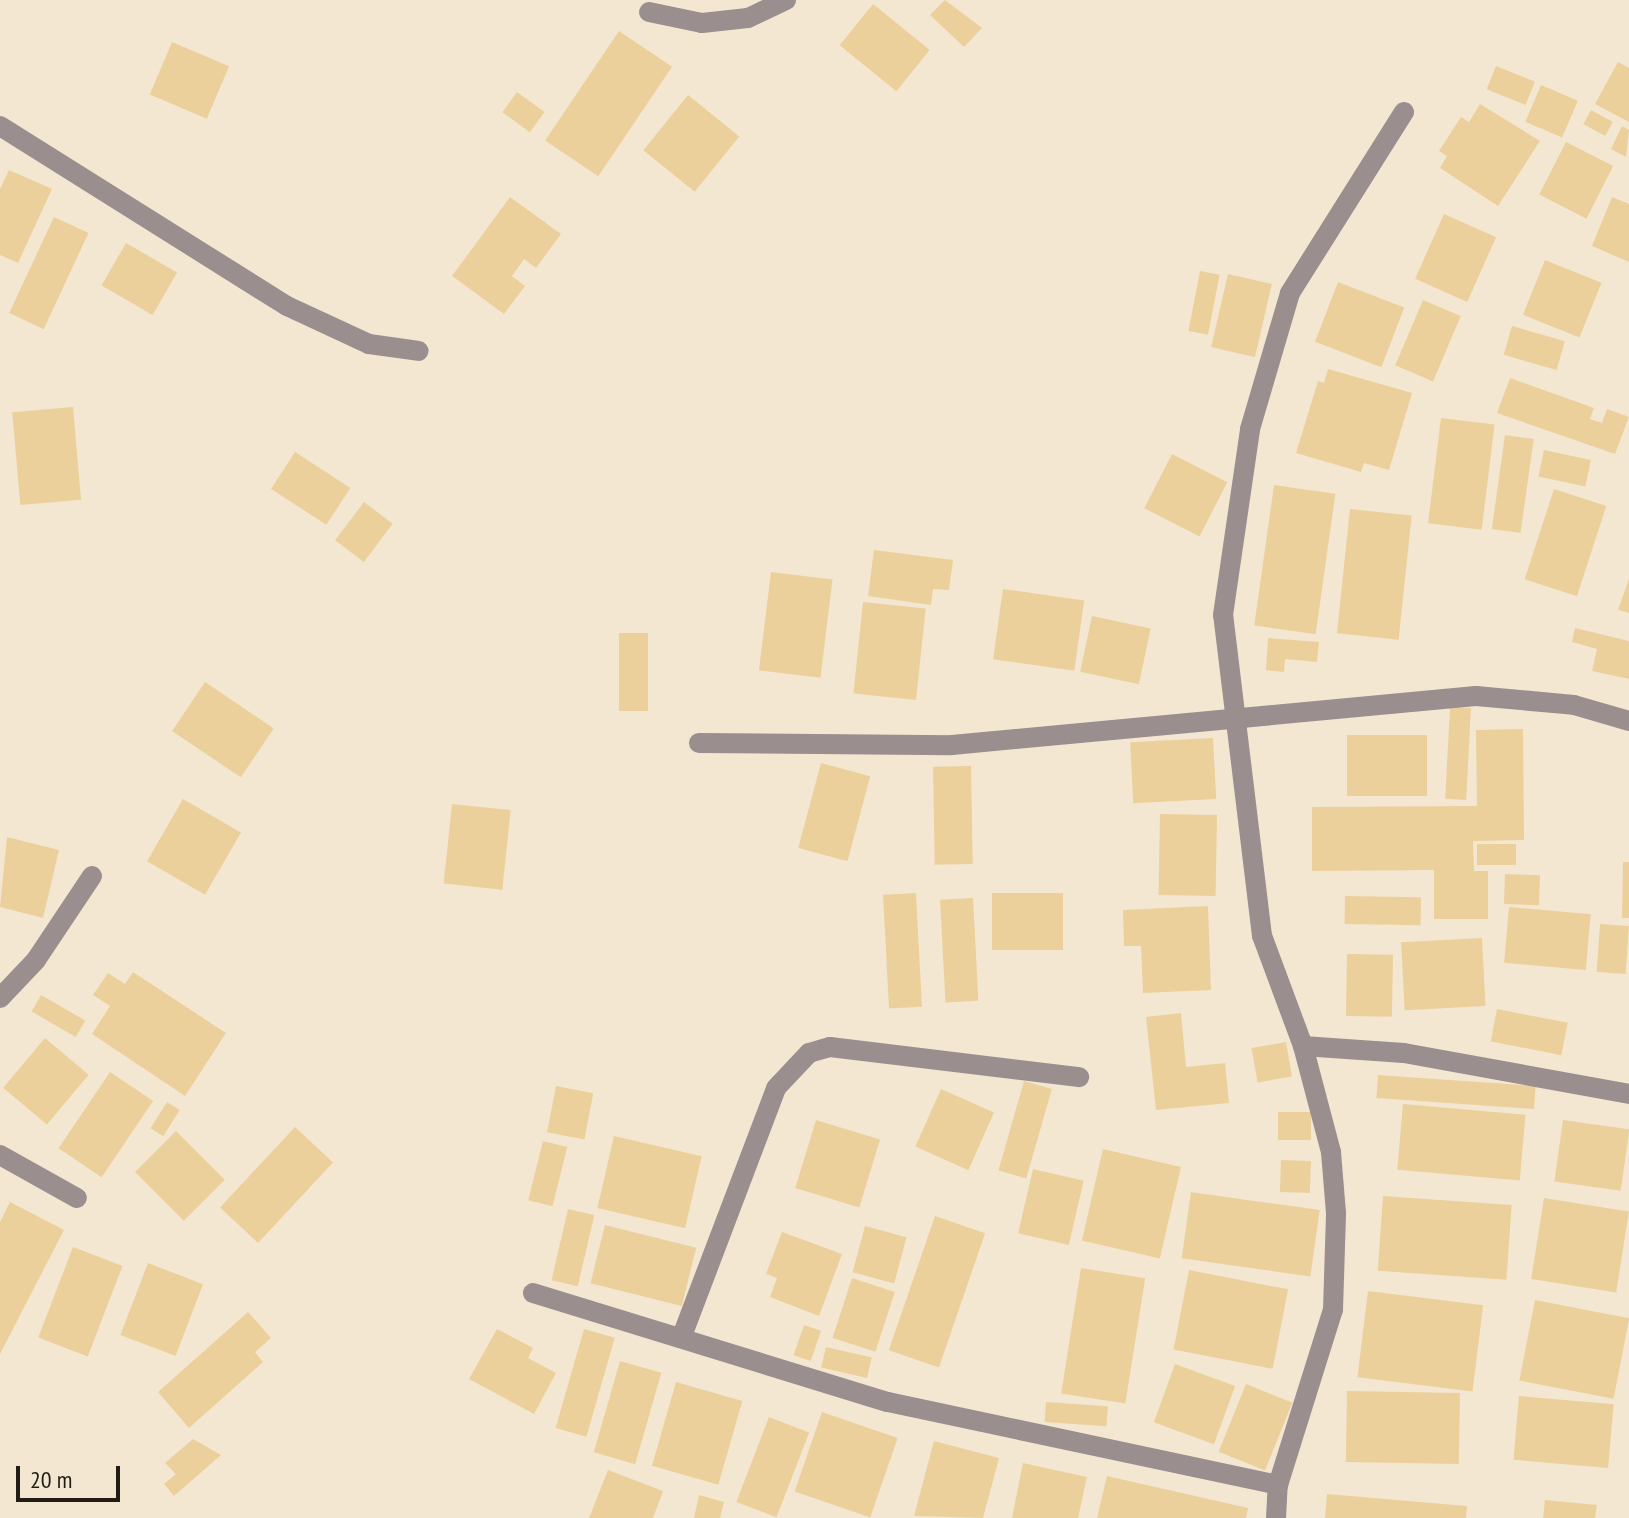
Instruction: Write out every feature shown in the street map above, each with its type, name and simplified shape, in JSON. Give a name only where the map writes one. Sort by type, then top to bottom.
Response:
[{"type":"street","points":[[649,12],[702,23],[748,18],[786,0]]},
{"type":"street","points":[[1276,1518],[1278,1485],[1333,1310],[1331,1152],[1303,1046],[1262,936],[1240,713],[1223,615],[1250,429],[1290,293],[1404,112]]},
{"type":"street","points":[[0,126],[287,306],[369,344],[419,351]]},
{"type":"street","points":[[699,743],[952,745],[1240,713],[1476,696],[1574,705],[1629,721]]},
{"type":"street","points":[[0,998],[36,960],[92,876]]},
{"type":"street","points":[[1303,1046],[1404,1053],[1629,1094]]},
{"type":"street","points":[[682,1336],[776,1088],[809,1053],[830,1047],[1079,1077]]},
{"type":"street","points":[[0,1155],[77,1198]]},
{"type":"street","points":[[533,1293],[682,1336],[888,1402],[1278,1485]]},
{"type":"building","points":[[945,0],[982,28],[964,47],[930,15]]},
{"type":"building","points":[[873,4],[930,50],[896,91],[840,45]]},
{"type":"building","points":[[619,31],[672,67],[598,176],[545,140]]},
{"type":"building","points":[[172,42],[229,66],[207,119],[150,94]]},
{"type":"building","points":[[1618,62],[1629,68],[1629,122],[1595,104]]},
{"type":"building","points":[[1496,66],[1535,82],[1526,105],[1487,89]]},
{"type":"building","points":[[1541,85],[1578,101],[1562,137],[1525,122]]},
{"type":"building","points":[[517,92],[545,112],[530,132],[502,112]]},
{"type":"building","points":[[688,95],[739,137],[695,192],[643,150]]},
{"type":"building","points":[[1480,104],[1540,141],[1498,206],[1440,168],[1447,156],[1439,151],[1461,117],[1469,122]]},
{"type":"building","points":[[1591,110],[1613,122],[1605,136],[1583,124]]},
{"type":"building","points":[[1622,126],[1629,130],[1626,157],[1611,149]]},
{"type":"building","points":[[1566,142],[1613,166],[1586,219],[1539,195]]},
{"type":"building","points":[[9,170],[52,189],[18,263],[0,255],[0,189]]},
{"type":"building","points":[[510,197],[561,234],[536,268],[524,259],[512,276],[525,286],[504,314],[452,276]]},
{"type":"building","points":[[1612,197],[1629,204],[1629,262],[1592,246]]},
{"type":"building","points":[[1444,214],[1496,237],[1467,302],[1415,279]]},
{"type":"building","points":[[54,217],[88,233],[44,329],[9,313]]},
{"type":"building","points":[[126,243],[177,272],[153,315],[102,285]]},
{"type":"building","points":[[1545,260],[1602,283],[1579,338],[1523,315]]},
{"type":"building","points":[[1200,271],[1220,275],[1208,335],[1188,331]]},
{"type":"building","points":[[1228,274],[1272,284],[1255,357],[1211,347]]},
{"type":"building","points":[[1338,282],[1404,307],[1381,367],[1315,342]]},
{"type":"building","points":[[1423,300],[1461,316],[1433,381],[1395,365]]},
{"type":"building","points":[[1512,326],[1565,341],[1557,370],[1504,355]]},
{"type":"building","points":[[1328,369],[1412,393],[1389,470],[1364,463],[1361,472],[1296,453],[1318,381],[1324,383]]},
{"type":"building","points":[[1510,378],[1594,408],[1590,419],[1602,423],[1607,409],[1629,417],[1615,454],[1497,413]]},
{"type":"building","points":[[73,407],[81,500],[20,505],[12,412]]},
{"type":"building","points":[[1441,418],[1495,425],[1482,530],[1428,523]]},
{"type":"building","points":[[1505,435],[1534,439],[1520,533],[1492,529]]},
{"type":"building","points":[[1544,450],[1591,460],[1585,486],[1538,476]]},
{"type":"building","points":[[295,452],[350,488],[326,525],[271,489]]},
{"type":"building","points":[[1172,454],[1227,482],[1200,536],[1144,508]]},
{"type":"building","points":[[1274,485],[1335,494],[1316,634],[1254,626]]},
{"type":"building","points":[[1554,489],[1606,506],[1577,596],[1525,579]]},
{"type":"building","points":[[364,502],[393,524],[364,562],[335,540]]},
{"type":"building","points":[[1350,509],[1412,515],[1399,640],[1337,633]]},
{"type":"building","points":[[874,550],[953,560],[949,590],[933,589],[931,605],[868,596]]},
{"type":"building","points":[[771,572],[833,580],[820,678],[759,670]]},
{"type":"building","points":[[1629,579],[1629,613],[1618,610]]},
{"type":"building","points":[[1003,589],[1084,600],[1074,671],[993,659]]},
{"type":"building","points":[[863,602],[926,609],[916,700],[853,693]]},
{"type":"building","points":[[1092,616],[1151,628],[1139,684],[1080,672]]},
{"type":"building","points":[[1575,628],[1629,641],[1629,679],[1592,671],[1597,649],[1572,642]]},
{"type":"building","points":[[619,633],[648,633],[648,711],[619,711]]},
{"type":"building","points":[[1268,638],[1319,642],[1317,662],[1285,659],[1284,672],[1266,670]]},
{"type":"building","points":[[205,682],[274,728],[241,777],[172,731]]},
{"type":"building","points":[[1450,707],[1471,708],[1466,800],[1445,799]]},
{"type":"building","points":[[1523,729],[1524,840],[1473,841],[1474,871],[1488,871],[1488,919],[1434,919],[1434,870],[1312,871],[1312,807],[1477,806],[1476,730]]},
{"type":"building","points":[[1347,735],[1427,735],[1427,796],[1347,796]]},
{"type":"building","points":[[1213,738],[1216,799],[1133,803],[1130,742]]},
{"type":"building","points":[[821,763],[870,776],[847,861],[798,848]]},
{"type":"building","points":[[971,766],[973,864],[935,865],[933,767]]},
{"type":"building","points":[[183,799],[241,832],[205,895],[147,861]]},
{"type":"building","points":[[452,804],[511,810],[502,890],[444,884]]},
{"type":"building","points":[[1160,814],[1217,815],[1216,896],[1159,895]]},
{"type":"building","points":[[7,837],[59,850],[43,918],[0,907]]},
{"type":"building","points":[[1477,844],[1516,844],[1516,865],[1477,865]]},
{"type":"building","points":[[1623,862],[1629,862],[1629,918],[1622,918]]},
{"type":"building","points":[[1505,874],[1540,875],[1539,905],[1504,904]]},
{"type":"building","points":[[916,893],[922,1007],[889,1009],[883,895]]},
{"type":"building","points":[[992,893],[1063,893],[1063,950],[992,950]]},
{"type":"building","points":[[1345,896],[1421,897],[1420,925],[1345,924]]},
{"type":"building","points":[[973,898],[978,1001],[945,1003],[940,900]]},
{"type":"building","points":[[1208,906],[1211,990],[1143,993],[1141,946],[1124,946],[1123,910]]},
{"type":"building","points":[[1509,907],[1591,914],[1586,970],[1504,963]]},
{"type":"building","points":[[1600,924],[1629,926],[1626,974],[1597,972]]},
{"type":"building","points":[[1482,938],[1486,1006],[1405,1010],[1401,942]]},
{"type":"building","points":[[1347,954],[1393,955],[1392,1017],[1346,1016]]},
{"type":"building","points":[[133,972],[226,1033],[185,1096],[92,1034],[110,1006],[93,995],[108,973],[125,984]]},
{"type":"building","points":[[41,995],[85,1020],[76,1037],[32,1011]]},
{"type":"building","points":[[1497,1009],[1568,1023],[1561,1055],[1491,1041]]},
{"type":"building","points":[[1181,1013],[1186,1067],[1225,1063],[1229,1103],[1156,1110],[1146,1017]]},
{"type":"building","points":[[45,1038],[89,1075],[47,1124],[3,1088]]},
{"type":"building","points":[[1286,1042],[1292,1076],[1258,1083],[1252,1048]]},
{"type":"building","points":[[110,1072],[153,1101],[102,1177],[59,1148]]},
{"type":"building","points":[[1378,1075],[1536,1086],[1534,1109],[1376,1098]]},
{"type":"building","points":[[1024,1081],[1052,1089],[1026,1178],[998,1170]]},
{"type":"building","points":[[556,1086],[593,1093],[584,1139],[547,1132]]},
{"type":"building","points":[[941,1089],[994,1113],[968,1170],[915,1147]]},
{"type":"building","points":[[167,1102],[180,1110],[163,1136],[151,1128]]},
{"type":"building","points":[[1403,1104],[1526,1115],[1520,1180],[1397,1170]]},
{"type":"building","points":[[1278,1112],[1311,1112],[1311,1140],[1278,1140]]},
{"type":"building","points":[[816,1120],[880,1140],[859,1207],[795,1188]]},
{"type":"building","points":[[1563,1120],[1629,1129],[1621,1191],[1554,1181]]},
{"type":"building","points":[[295,1127],[333,1162],[258,1243],[220,1207]]},
{"type":"building","points":[[176,1131],[225,1180],[184,1221],[135,1172]]},
{"type":"building","points":[[614,1136],[702,1156],[685,1228],[597,1208]]},
{"type":"building","points":[[543,1141],[567,1147],[553,1206],[528,1200]]},
{"type":"building","points":[[1103,1149],[1181,1167],[1160,1259],[1082,1241]]},
{"type":"building","points":[[1281,1160],[1311,1161],[1310,1193],[1280,1192]]},
{"type":"building","points":[[1033,1169],[1084,1181],[1069,1245],[1018,1233]]},
{"type":"building","points":[[1191,1192],[1320,1210],[1310,1276],[1182,1258]]},
{"type":"building","points":[[1383,1196],[1512,1205],[1506,1280],[1378,1271]]},
{"type":"building","points":[[1544,1198],[1629,1211],[1616,1292],[1531,1279]]},
{"type":"building","points":[[10,1202],[64,1230],[0,1354],[0,1222]]},
{"type":"building","points":[[568,1209],[594,1215],[578,1286],[552,1280]]},
{"type":"building","points":[[935,1216],[985,1233],[939,1368],[889,1350]]},
{"type":"building","points":[[605,1225],[696,1248],[682,1306],[590,1283]]},
{"type":"building","points":[[865,1226],[907,1237],[894,1283],[853,1272]]},
{"type":"building","points":[[782,1232],[842,1254],[819,1316],[770,1297],[777,1278],[766,1274]]},
{"type":"building","points":[[73,1247],[122,1266],[88,1357],[38,1338]]},
{"type":"building","points":[[148,1263],[203,1284],[175,1356],[120,1335]]},
{"type":"building","points":[[1081,1268],[1145,1278],[1125,1404],[1061,1393]]},
{"type":"building","points":[[1189,1270],[1288,1289],[1273,1369],[1174,1350]]},
{"type":"building","points":[[852,1278],[895,1292],[875,1352],[833,1338]]},
{"type":"building","points":[[1368,1291],[1483,1305],[1473,1391],[1357,1377]]},
{"type":"building","points":[[1535,1300],[1629,1318],[1614,1399],[1519,1380]]},
{"type":"building","points":[[248,1312],[271,1338],[255,1352],[263,1362],[189,1428],[158,1392]]},
{"type":"building","points":[[804,1325],[821,1331],[811,1361],[794,1355]]},
{"type":"building","points":[[497,1329],[533,1348],[528,1358],[556,1373],[534,1414],[469,1379]]},
{"type":"building","points":[[584,1329],[615,1338],[586,1437],[556,1428]]},
{"type":"building","points":[[826,1347],[872,1358],[867,1378],[821,1367]]},
{"type":"building","points":[[620,1361],[661,1373],[635,1464],[594,1452]]},
{"type":"building","points":[[1175,1364],[1235,1386],[1214,1444],[1154,1422]]},
{"type":"building","points":[[676,1382],[742,1401],[718,1485],[652,1466]]},
{"type":"building","points":[[1246,1384],[1292,1403],[1265,1470],[1219,1452]]},
{"type":"building","points":[[1347,1391],[1460,1393],[1459,1464],[1346,1462]]},
{"type":"building","points":[[1519,1396],[1614,1404],[1608,1468],[1513,1460]]},
{"type":"building","points":[[1046,1402],[1108,1406],[1106,1426],[1045,1422]]},
{"type":"building","points":[[822,1412],[898,1438],[870,1517],[795,1491]]},
{"type":"building","points":[[769,1417],[809,1432],[777,1517],[736,1502]]},
{"type":"building","points":[[193,1439],[221,1455],[174,1496],[164,1484],[176,1474],[165,1463]]},
{"type":"building","points":[[934,1441],[999,1458],[983,1518],[914,1516]]},
{"type":"building","points":[[1023,1463],[1087,1477],[1078,1518],[1012,1518]]},
{"type":"building","points":[[608,1470],[663,1491],[653,1518],[589,1518]]},
{"type":"building","points":[[1107,1476],[1248,1508],[1246,1518],[1097,1518]]},
{"type":"building","points":[[1327,1494],[1467,1506],[1466,1518],[1325,1518]]},
{"type":"building","points":[[699,1495],[724,1502],[720,1518],[694,1518]]},
{"type":"building","points":[[1545,1500],[1597,1505],[1595,1518],[1543,1518]]}]
